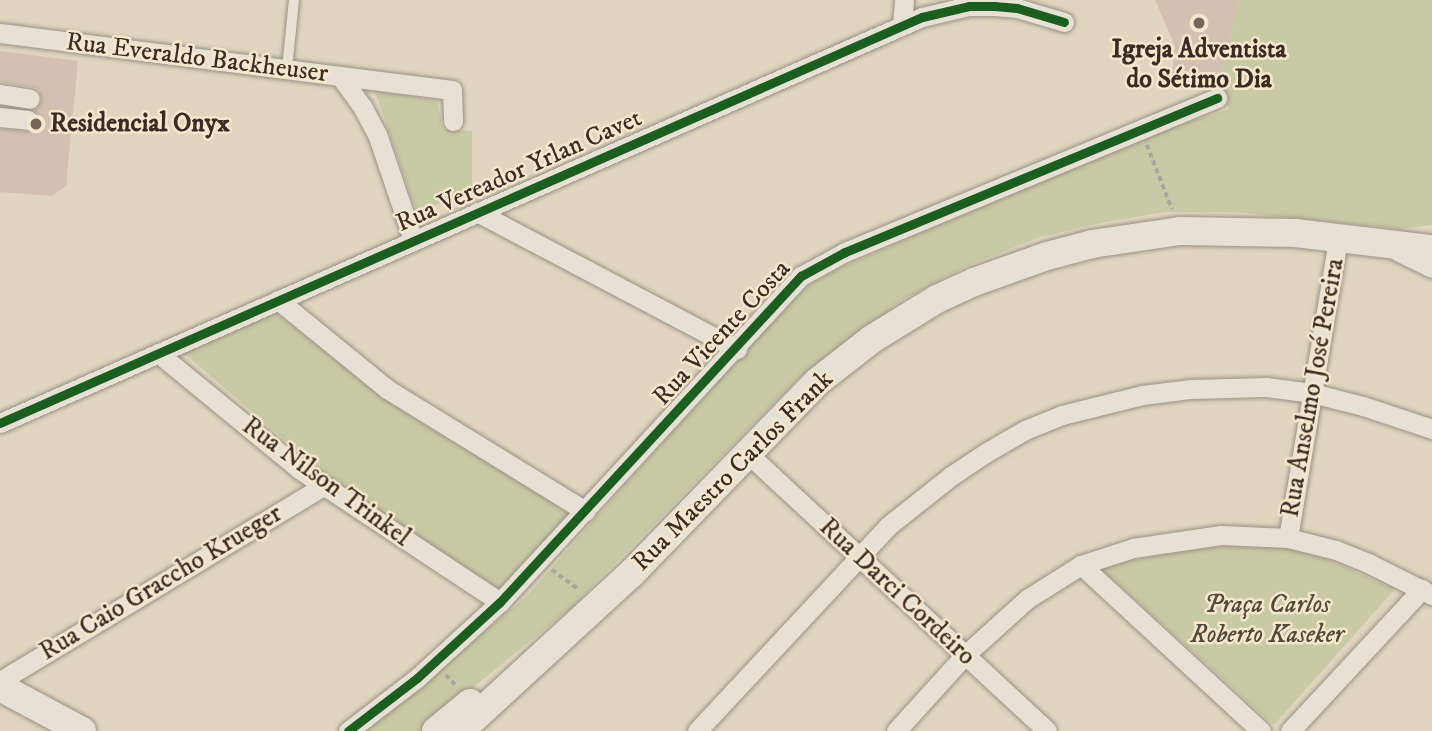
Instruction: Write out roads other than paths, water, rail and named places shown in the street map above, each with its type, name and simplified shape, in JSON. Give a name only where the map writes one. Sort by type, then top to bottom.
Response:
[{"type":"main road","name":"Rua Maestro Carlos Frank","points":[[460,731],[599,604],[747,452],[836,366],[872,339],[937,299],[1009,268],[1046,256],[1140,235],[1180,230],[1251,230],[1338,238],[1431,253]]},
{"type":"main road","name":"Rua Maestro Carlos Frank","points":[[436,731],[471,702],[536,659]]},
{"type":"main road","points":[[0,687],[66,727]]},
{"type":"street","points":[[902,24],[904,0]]},
{"type":"street","name":"Rua Vereador Yrlan Cavet","points":[[0,423],[902,24],[941,11],[994,6],[1017,8],[1063,22]]},
{"type":"street","name":"Rua Everaldo Backheuser","points":[[0,33],[340,76],[377,134],[413,240]]},
{"type":"street","points":[[340,76],[452,90],[453,121]]},
{"type":"street","points":[[0,94],[30,99]]},
{"type":"street","name":"Rua Vicente Costa","points":[[348,731],[435,663],[500,602],[737,349],[787,289],[820,264],[1217,98]]},
{"type":"street","points":[[0,117],[28,120]]},
{"type":"street","points":[[477,212],[737,349]]},
{"type":"street","name":"Rua Anselmo José Pereira","points":[[1287,538],[1338,238]]},
{"type":"street","points":[[278,300],[396,395],[585,511]]},
{"type":"street","name":"Rua Nilson Trinkel","points":[[158,353],[323,486],[500,602]]},
{"type":"street","points":[[696,731],[888,526],[951,476],[1025,430],[1062,415],[1142,395],[1190,389],[1254,387],[1312,393],[1432,429]]},
{"type":"street","name":"Rua Darci Cordeiro","points":[[747,452],[1047,731]]},
{"type":"street","name":"Rua Caio Graccho Krueger","points":[[0,681],[323,486]]},
{"type":"street","points":[[896,731],[964,654],[1027,599],[1081,565],[1133,548],[1191,537],[1250,534],[1287,538],[1347,554],[1427,592],[1290,731]]},
{"type":"street","points":[[1081,565],[1261,731]]},
{"type":"lane","points":[[287,69],[294,0]]},
{"type":"place","name":"Igreja Adventista do Sétimo Dia","points":[[1199,23]]},
{"type":"place","name":"Residencial Onyx","points":[[36,124]]},
{"type":"park label","name":"Praça Carlos Roberto Kaseker","points":[[1267,620]]}]
